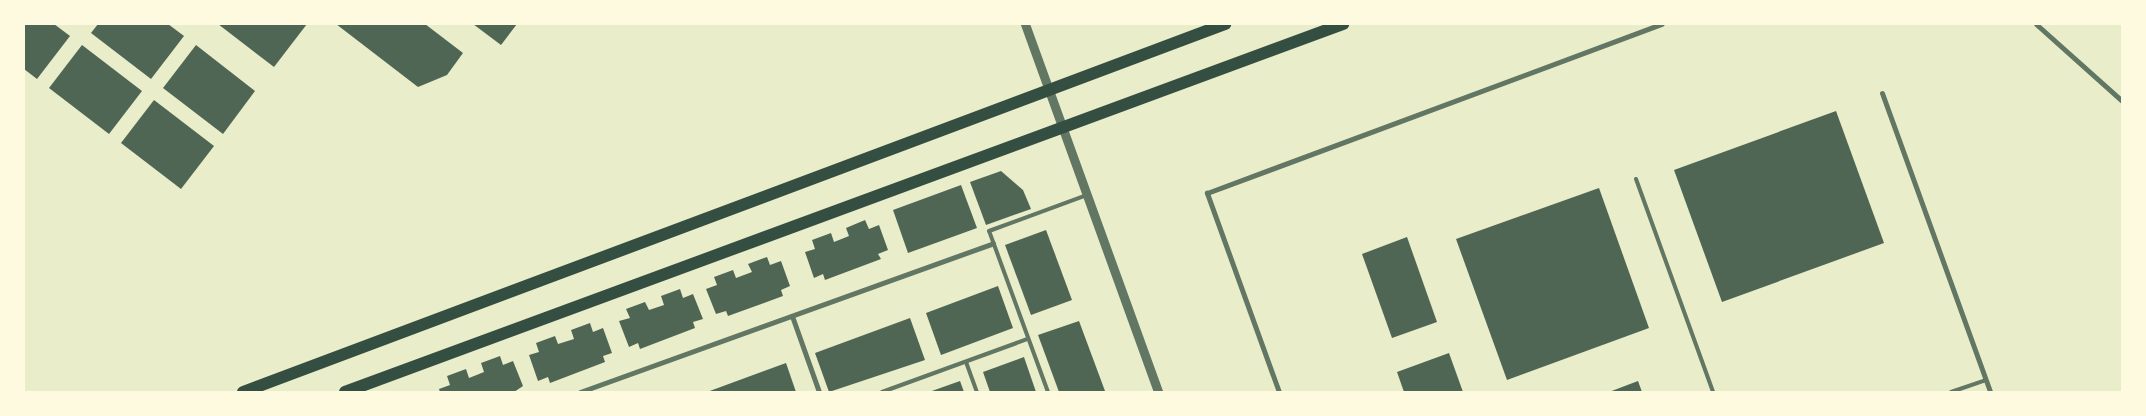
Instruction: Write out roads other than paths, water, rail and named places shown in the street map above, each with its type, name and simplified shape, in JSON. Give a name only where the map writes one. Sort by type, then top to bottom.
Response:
[{"type":"main road","points":[[243,392],[1225,24]]},
{"type":"main road","points":[[345,392],[1344,24]]},
{"type":"street","points":[[1025,24],[1158,392]]},
{"type":"street","points":[[1278,392],[1207,193],[1662,24]]},
{"type":"street","points":[[2036,24],[2122,102]]},
{"type":"street","points":[[1882,93],[1990,392]]},
{"type":"street","points":[[580,392],[993,243]]},
{"type":"street","points":[[792,316],[819,392]]},
{"type":"lane","points":[[1636,179],[1713,392]]},
{"type":"lane","points":[[1048,392],[989,231],[1087,195]]},
{"type":"lane","points":[[882,392],[1028,339]]},
{"type":"lane","points":[[966,362],[977,392]]},
{"type":"lane","points":[[1951,392],[1985,380]]},
{"type":"lane","points":[[900,386],[903,392]]}]
